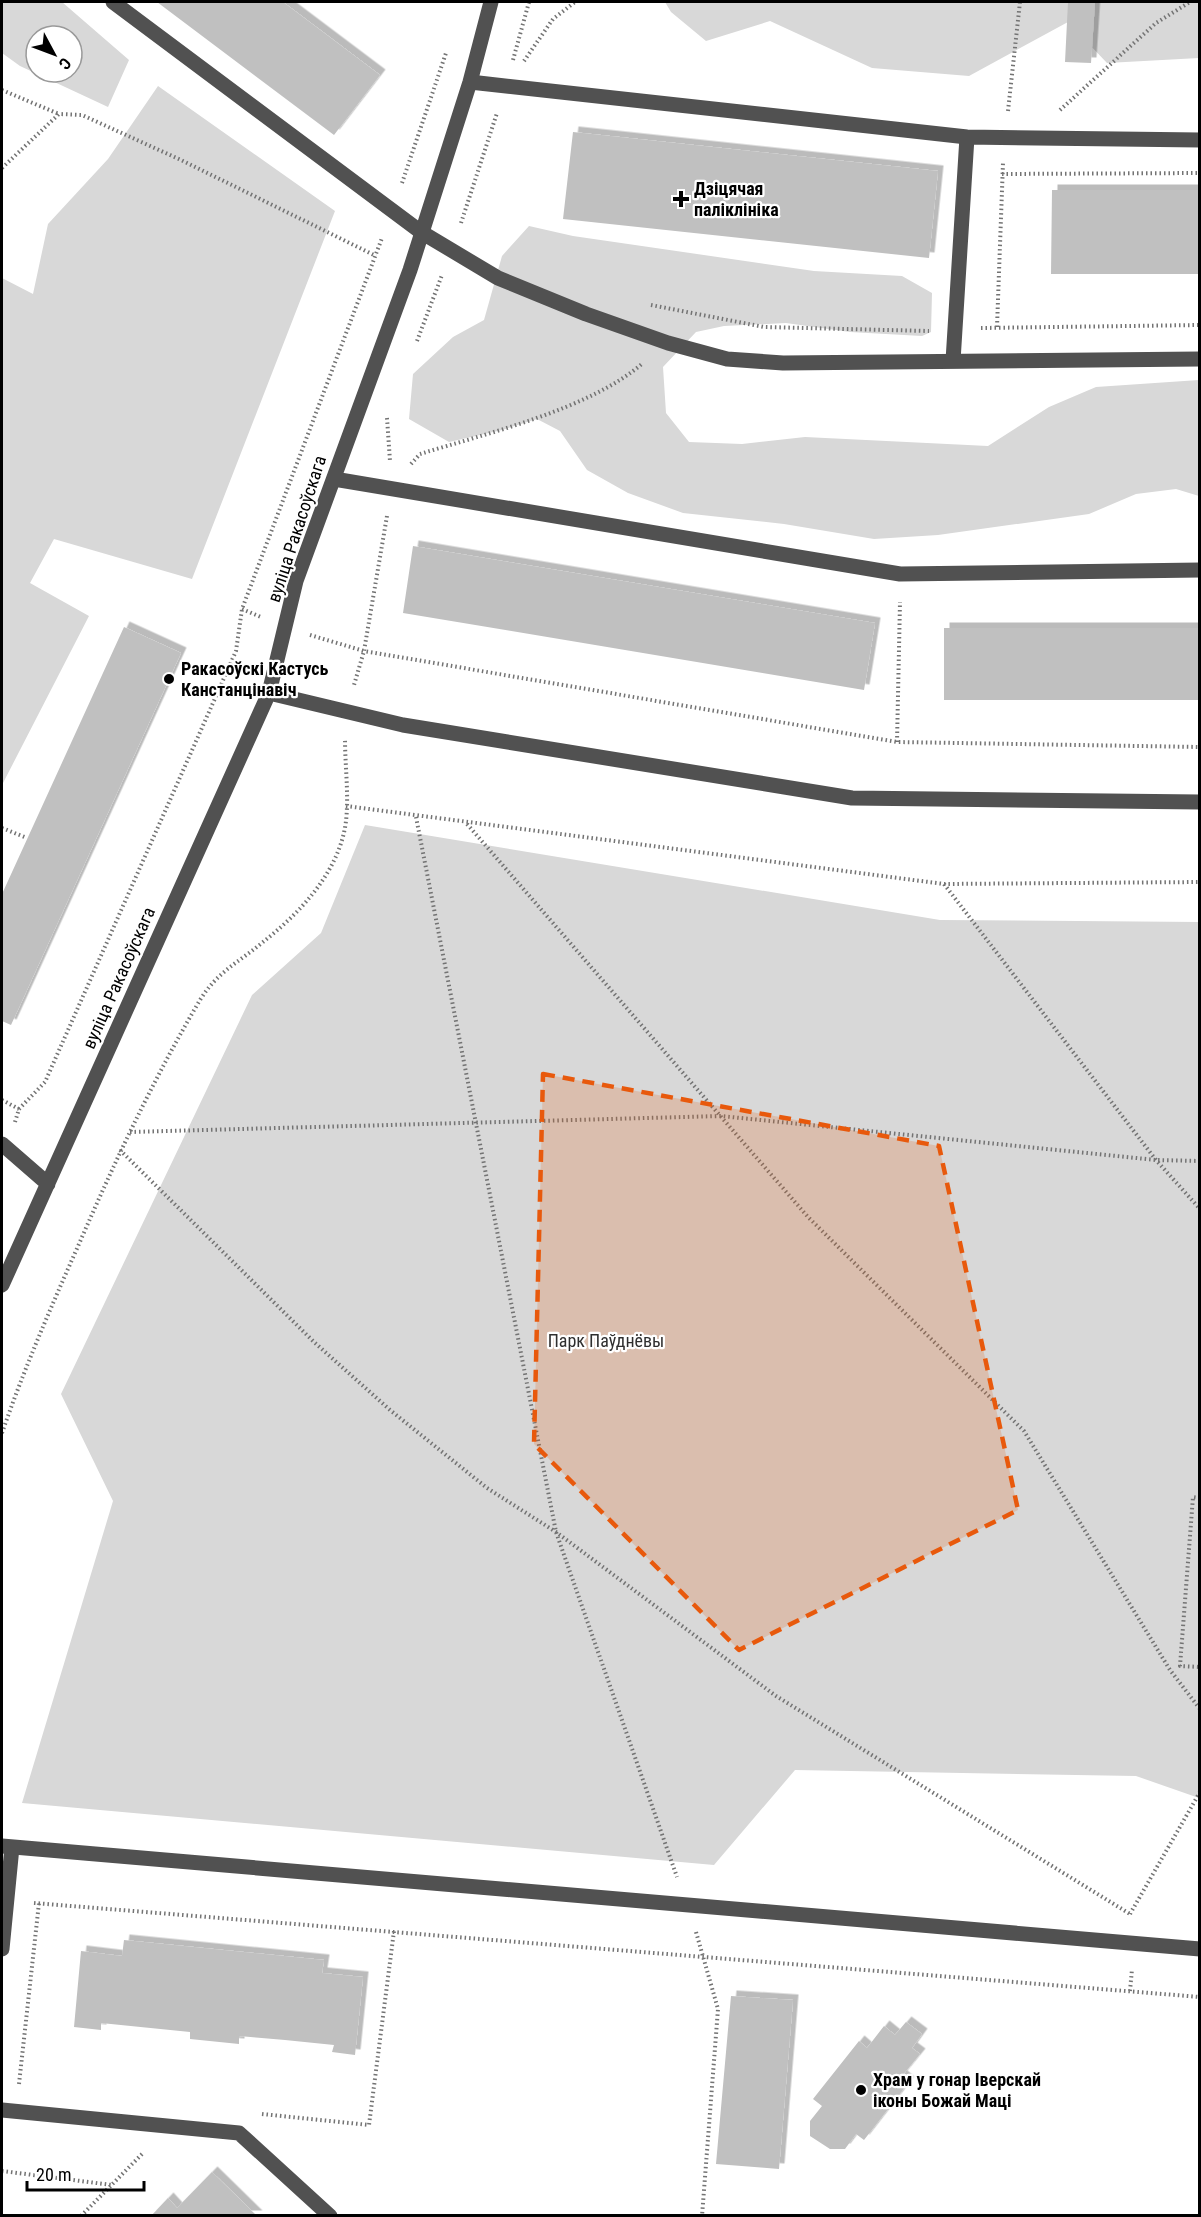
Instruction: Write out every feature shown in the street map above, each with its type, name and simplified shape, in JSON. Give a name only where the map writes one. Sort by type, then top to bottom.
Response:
[{"type":"street","points":[[113,2],[421,232],[498,278],[586,314],[668,343],[727,359],[783,363],[1200,359]]},
{"type":"street","name":"вуліца Ракасоўскага","points":[[2,1285],[269,693],[297,581],[421,232],[470,82],[491,2]]},
{"type":"street","points":[[470,82],[967,137],[1200,140]]},
{"type":"street","points":[[953,362],[967,137]]},
{"type":"street","points":[[334,479],[900,574],[1200,570]]},
{"type":"street","points":[[269,693],[403,725],[852,798],[1200,802]]},
{"type":"street","points":[[3,1146],[48,1184]]},
{"type":"street","points":[[2,1948],[7,1900],[7,1847],[1200,1949]]},
{"type":"street","points":[[2,2110],[239,2133],[330,2216]]},
{"type":"path","points":[[507,86],[553,19],[575,2]]},
{"type":"path","points":[[1028,138],[1156,23],[1190,2]]},
{"type":"path","points":[[3,1146],[20,1109],[45,1082],[236,651],[242,609],[376,256],[448,45]]},
{"type":"path","points":[[2,90],[59,114],[82,115],[182,160],[376,256]]},
{"type":"path","points":[[2,168],[59,114]]},
{"type":"path","points":[[1002,174],[1200,173]]},
{"type":"path","points":[[650,305],[764,327],[955,331],[997,327],[1200,325]]},
{"type":"path","points":[[2,1433],[26,1365],[120,1150],[201,998],[224,969],[246,956],[282,927],[316,889],[337,855],[346,822],[346,713],[364,651],[392,488],[420,454],[552,412],[628,376],[668,343]]},
{"type":"path","points":[[897,742],[900,574]]},
{"type":"path","points":[[242,609],[287,628],[364,651],[897,742],[1200,747]]},
{"type":"path","points":[[346,806],[466,824],[944,884],[1200,882]]},
{"type":"path","points":[[416,817],[556,1532],[686,1904]]},
{"type":"path","points":[[466,824],[808,1217],[1024,1431],[1170,1670],[1200,1709]]},
{"type":"path","points":[[2,828],[27,838]]},
{"type":"path","points":[[944,884],[1156,1160],[1200,1209]]},
{"type":"path","points":[[2,1100],[20,1109]]},
{"type":"path","points":[[130,1132],[721,1116],[1156,1160],[1200,1161]]},
{"type":"path","points":[[120,1150],[315,1343],[390,1410],[488,1488],[556,1532],[776,1696],[1130,1914]]},
{"type":"path","points":[[1200,1498],[1193,1497],[1180,1666],[1200,1667]]},
{"type":"path","points":[[1135,1943],[1130,1914],[1200,1792]]},
{"type":"path","points":[[7,1900],[1200,1997]]},
{"type":"path","points":[[18,2090],[39,1903]]},
{"type":"path","points":[[252,2113],[369,2124],[394,1931]]},
{"type":"path","points":[[702,2216],[718,2009],[704,1956]]},
{"type":"path","points":[[81,2216],[170,2126]]},
{"type":"path","points":[[2,2171],[112,2185]]},
{"type":"highlighted area","points":[[543,1074],[939,1146],[1018,1510],[739,1650],[534,1444]]},
{"type":"green space","points":[[2,2],[62,2],[129,60],[108,107],[59,84],[84,84],[84,24],[24,24],[24,68],[2,53]]},
{"type":"green space","points":[[665,2],[1199,2],[1199,58],[1107,63],[1068,22],[969,76],[872,68],[770,21],[706,41],[671,12]]},
{"type":"green space","points":[[158,86],[335,211],[192,579],[54,539],[30,583],[89,616],[2,785],[2,278],[33,294],[48,224],[108,159]]},
{"type":"green space","points":[[529,226],[573,236],[814,271],[902,276],[932,293],[931,332],[922,336],[850,332],[786,323],[724,326],[696,332],[663,367],[666,413],[689,442],[742,444],[805,437],[988,446],[1049,407],[1096,387],[1199,380],[1199,496],[1176,489],[1136,494],[1089,514],[938,535],[874,539],[784,524],[683,513],[628,493],[587,470],[560,431],[537,419],[449,442],[409,419],[413,374],[453,337],[484,320],[502,256]]},
{"type":"green space","name":"Парк Паўднёвы","points":[[365,825],[940,920],[1199,922],[1199,1798],[1136,1776],[795,1770],[714,1865],[22,1803],[113,1501],[61,1394],[252,995],[321,933]]},
{"type":"building","points":[[157,2],[283,2],[380,75],[334,135]]},
{"type":"building","points":[[1068,2],[1095,2],[1091,63],[1065,62]]},
{"type":"building","points":[[573,132],[938,171],[929,258],[563,219]]},
{"type":"building","points":[[1052,190],[1200,190],[1200,274],[1051,274]]},
{"type":"building","points":[[413,546],[875,623],[864,690],[403,613]]},
{"type":"building","points":[[124,627],[181,653],[11,1025],[2,1021],[2,894]]},
{"type":"building","points":[[944,628],[1200,628],[1200,700],[944,700]]},
{"type":"building","points":[[124,1940],[324,1960],[322,1973],[363,1977],[355,2055],[332,2052],[334,2045],[285,2040],[239,2036],[239,2044],[190,2039],[190,2032],[101,2023],[101,2030],[74,2027],[81,1951],[122,1956]]},
{"type":"building","points":[[731,1996],[793,2000],[779,2169],[716,2164]]},
{"type":"building","name":"Храм у гонар Іверскай іконы Божай Маці","points":[[906,2022],[922,2034],[912,2048],[920,2054],[902,2076],[909,2082],[864,2140],[856,2134],[845,2149],[830,2149],[810,2136],[810,2121],[822,2106],[813,2099],[859,2041],[867,2048],[884,2026],[895,2035]]},
{"type":"building","points":[[212,2172],[257,2216],[151,2216],[168,2198],[177,2208]]},
{"type":"place","name":"Дзіцячая паліклініка","points":[[681,199]]},
{"type":"place","name":"Ракасоўскі Кастусь Канстанцінавіч","points":[[169,679]]},
{"type":"place","name":"Храм у гонар Іверскай іконы Божай Маці","points":[[861,2090]]}]
